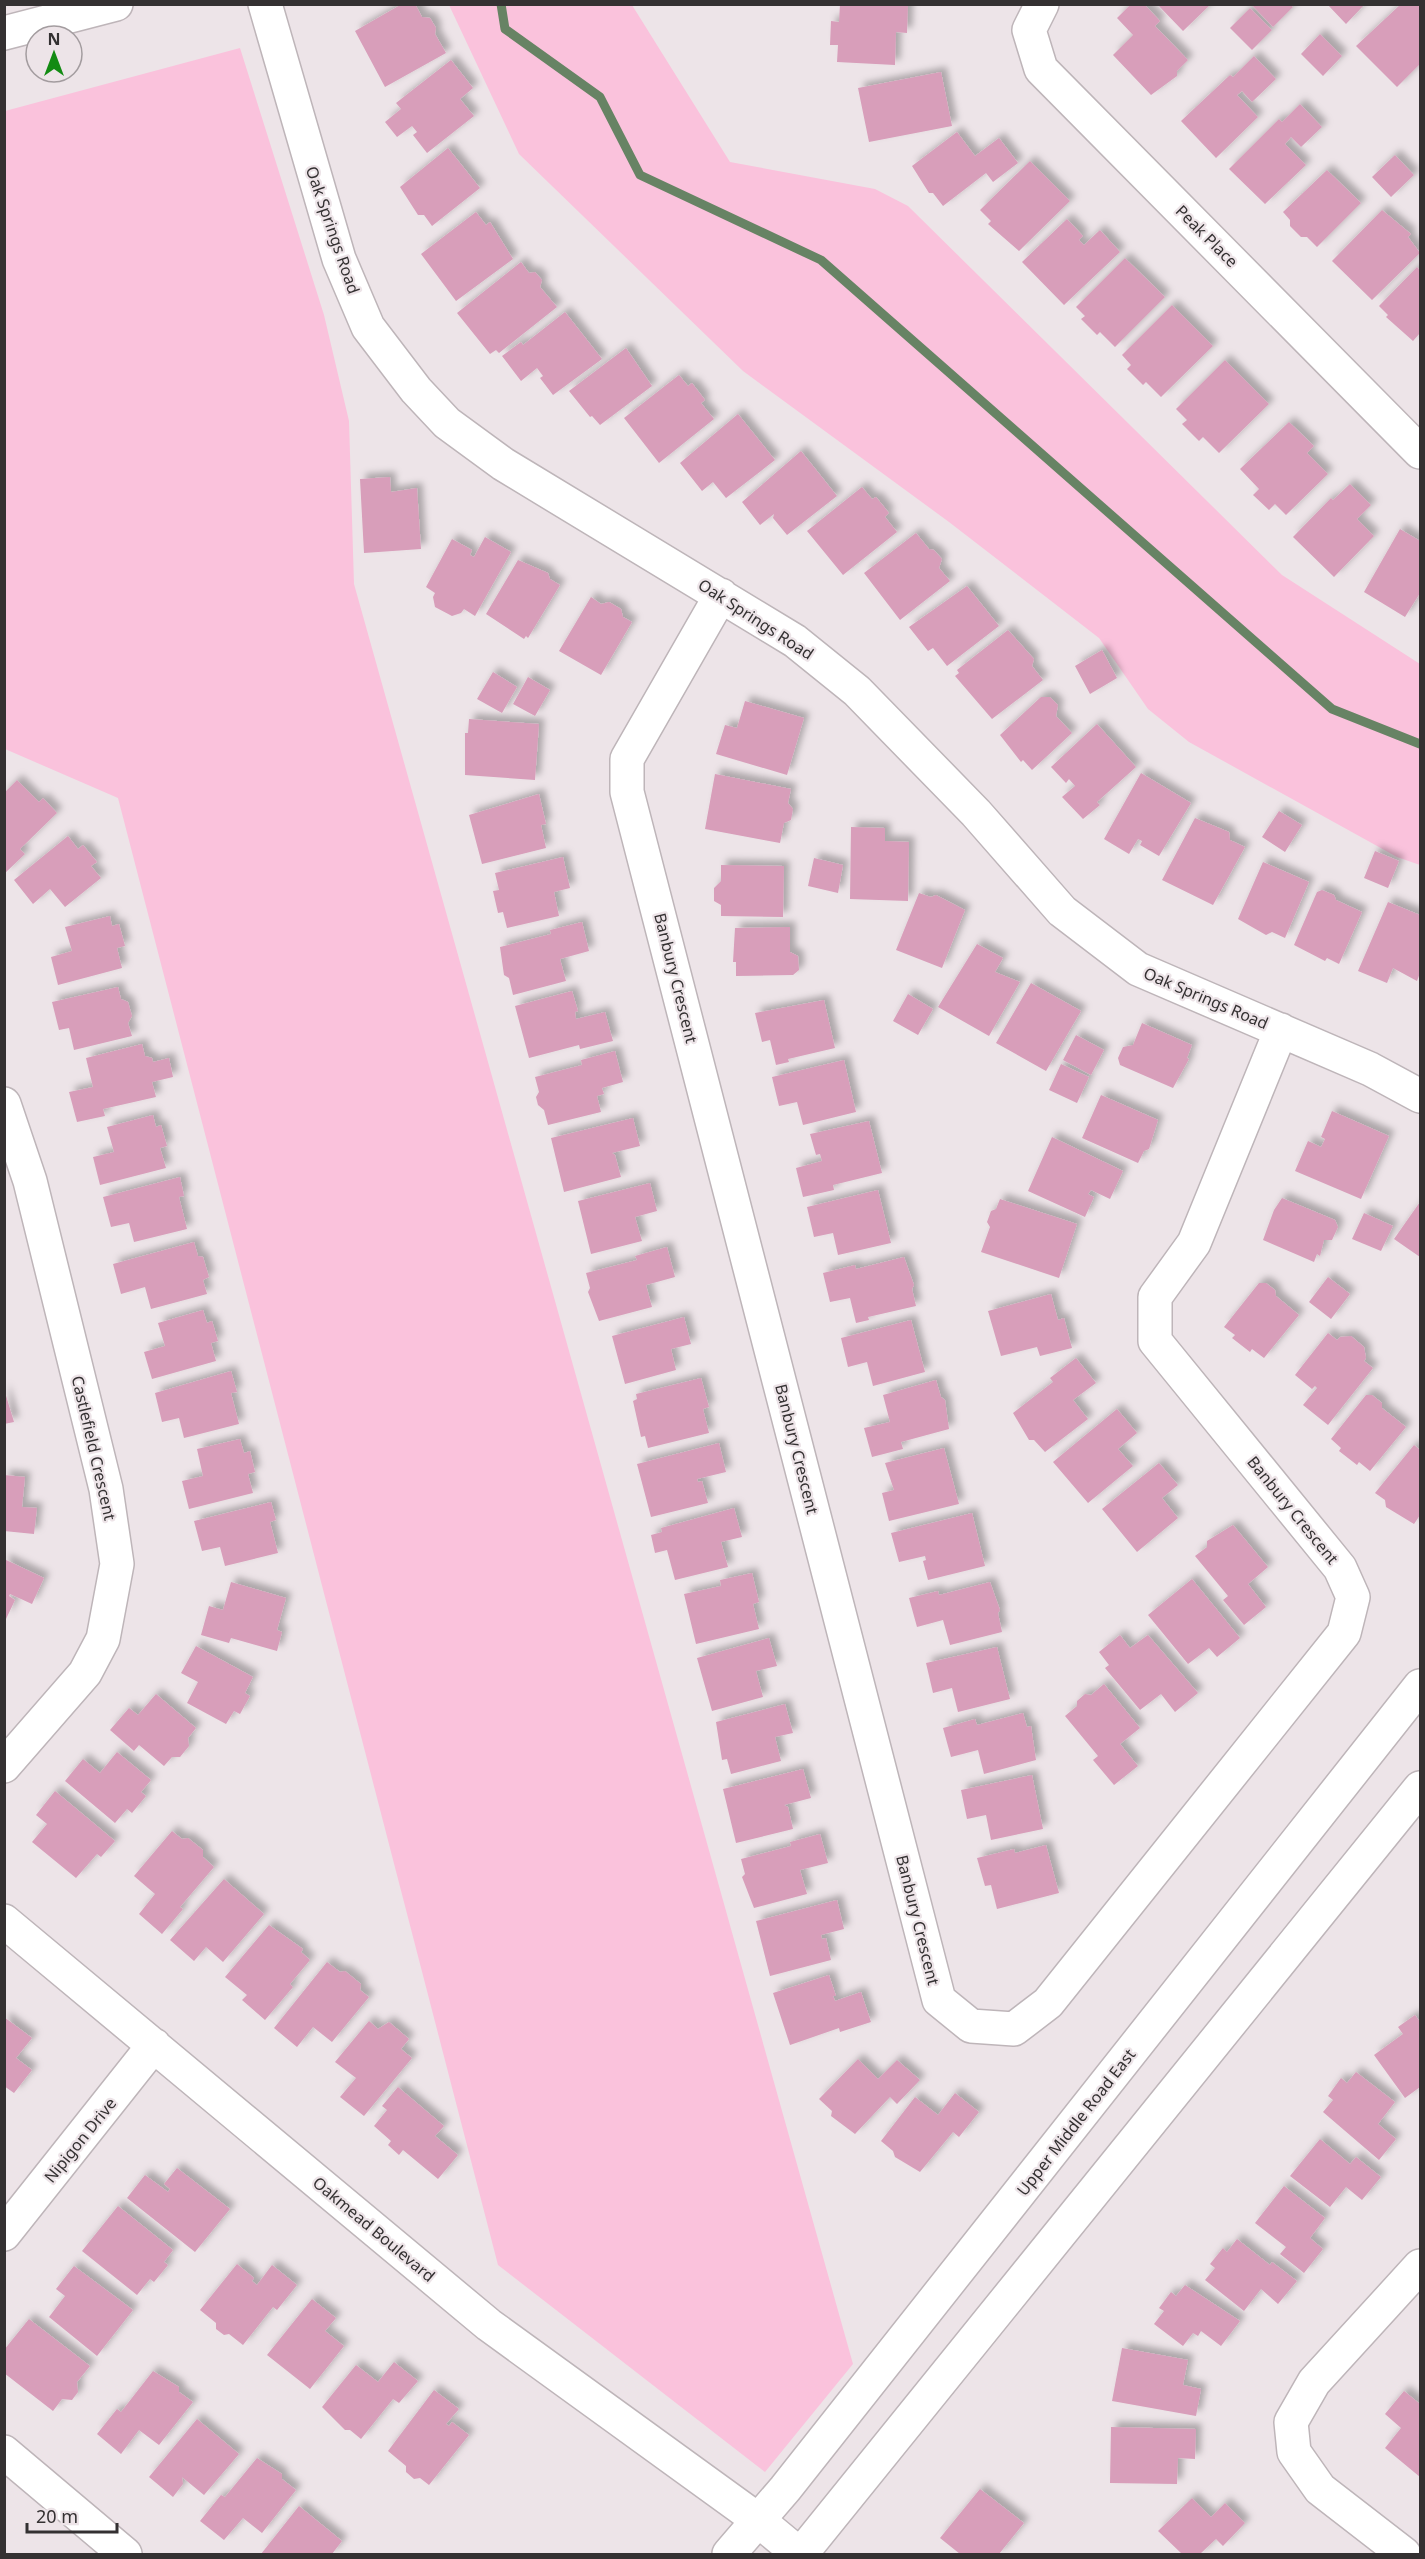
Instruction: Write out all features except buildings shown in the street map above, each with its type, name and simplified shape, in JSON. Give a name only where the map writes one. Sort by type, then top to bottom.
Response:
[{"type":"street","points":[[4,33],[116,4]]},
{"type":"street","name":"Oak Springs Road","points":[[265,4],[339,259],[368,327],[416,390],[447,423],[503,464],[795,641],[857,691],[976,813],[1062,910],[1138,969],[1370,1069],[1420,1096]]},
{"type":"street","name":"Peak Place","points":[[1042,4],[1029,30],[1041,69],[1420,452]]},
{"type":"street","name":"Banbury Crescent","points":[[721,595],[627,759],[627,792],[939,2000],[971,2026],[1014,2029],[1048,2003],[1344,1633],[1353,1597],[1340,1568],[1155,1341],[1155,1297],[1194,1243],[1281,1030]]},
{"type":"street","name":"Castlefield Crescent","points":[[4,1104],[30,1181],[106,1489],[117,1564],[103,1639],[85,1673],[4,1766]]},
{"type":"street","name":"Upper Middle Road East","points":[[729,2554],[1420,1686]]},
{"type":"street","points":[[800,2554],[1420,1788]]},
{"type":"street","name":"Oakmead Boulevard","points":[[4,1921],[489,2325],[758,2520],[800,2554]]},
{"type":"street","name":"Nipigon Drive","points":[[4,2234],[154,2045]]},
{"type":"street","points":[[1404,2554],[1320,2488],[1294,2452],[1291,2422],[1314,2382],[1420,2266]]},
{"type":"street","points":[[4,2452],[125,2554]]},
{"type":"shaded area","points":[[449,5],[632,5],[730,162],[875,189],[908,206],[1282,575],[1420,664],[1420,865],[1397,857],[1189,742],[1148,709],[1099,638],[949,522],[743,371],[519,154]]},
{"type":"shaded area","points":[[240,48],[324,315],[349,421],[354,584],[853,2364],[765,2472],[498,2265],[118,798],[5,749],[5,111]]},
{"type":"waterway","points":[[501,4],[505,29],[600,97],[640,175],[821,260],[1332,709],[1420,744]]}]
